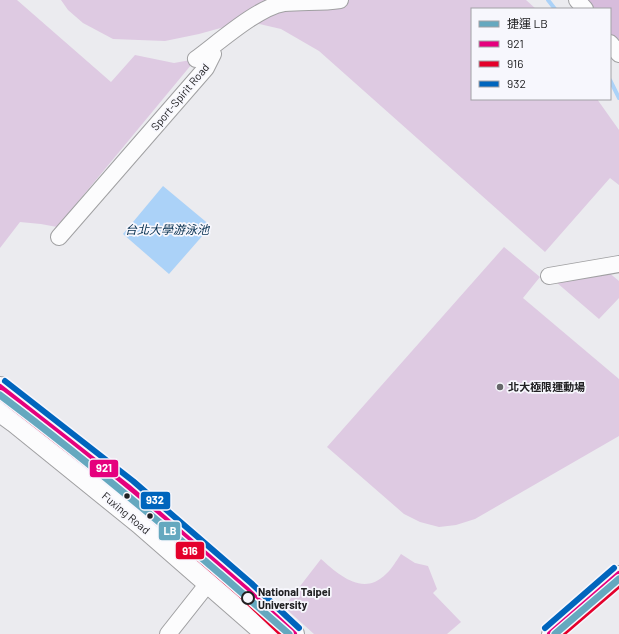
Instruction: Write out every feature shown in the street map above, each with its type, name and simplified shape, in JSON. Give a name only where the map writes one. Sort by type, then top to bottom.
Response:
[{"type":"main road","name":"Fuxing Road","points":[[0,387],[128,487],[221,567],[294,634]]},
{"type":"main road","name":"Fuxing Road","points":[[0,412],[140,524],[266,634]]},
{"type":"street","name":"Sport-Spirit Road","points":[[59,237],[206,68],[213,54],[196,59],[246,21],[265,10],[283,3],[340,0]]},
{"type":"street","points":[[577,0],[583,8]]},
{"type":"street","points":[[611,43],[619,54]]},
{"type":"street","points":[[549,276],[619,264]]},
{"type":"street","points":[[168,634],[221,567]]},
{"type":"street","points":[[550,634],[619,574]]},
{"type":"shaded area","points":[[0,0],[17,0],[111,82],[135,55],[174,63],[196,59],[57,227],[20,222],[0,248]]},
{"type":"shaded area","points":[[61,0],[526,0],[535,8],[471,8],[471,100],[598,100],[619,130],[619,185],[610,178],[545,252],[319,51],[281,29],[246,21],[199,34],[165,41],[113,39],[83,23],[68,10]]},
{"type":"shaded area","points":[[577,0],[619,0],[619,54],[611,44],[611,8],[584,8]]},
{"type":"shaded area","name":"北大極限運動場","points":[[504,247],[540,277],[523,298],[619,379],[619,436],[475,519],[456,525],[439,527],[420,522],[404,514],[327,447]]},
{"type":"shaded area","points":[[602,267],[619,281],[619,298],[599,319],[549,276]]},
{"type":"shaded area","points":[[401,554],[415,563],[428,566],[437,589],[433,593],[461,622],[447,634],[314,634],[284,607],[321,559],[343,577],[360,584],[369,584],[377,581],[386,574]]},
{"type":"water","name":"台北大學游泳池","points":[[163,186],[211,226],[169,274],[123,234]]},
{"type":"waterway","points":[[548,0],[554,8]]},
{"type":"waterway","points":[[611,82],[619,98]]},
{"type":"metro line","name":"LB","points":[[0,395],[74,452],[147,512],[289,634]]},
{"type":"metro line","name":"LB","points":[[555,634],[619,579]]},
{"type":"transit line","name":"932","points":[[5,381],[133,481],[251,583],[299,628]]},
{"type":"transit line","name":"921","points":[[0,387],[128,487],[246,589],[294,634]]},
{"type":"transit line","name":"916","points":[[0,397],[123,493],[241,595],[282,634]]},
{"type":"transit line","name":"932","points":[[545,628],[614,568]]},
{"type":"transit line","name":"921","points":[[550,634],[619,574]]},
{"type":"transit line","name":"916","points":[[562,634],[619,585]]},
{"type":"place","name":"北大極限運動場","points":[[500,387]]},
{"type":"place","name":"National Taipei University","points":[[248,598]]}]
